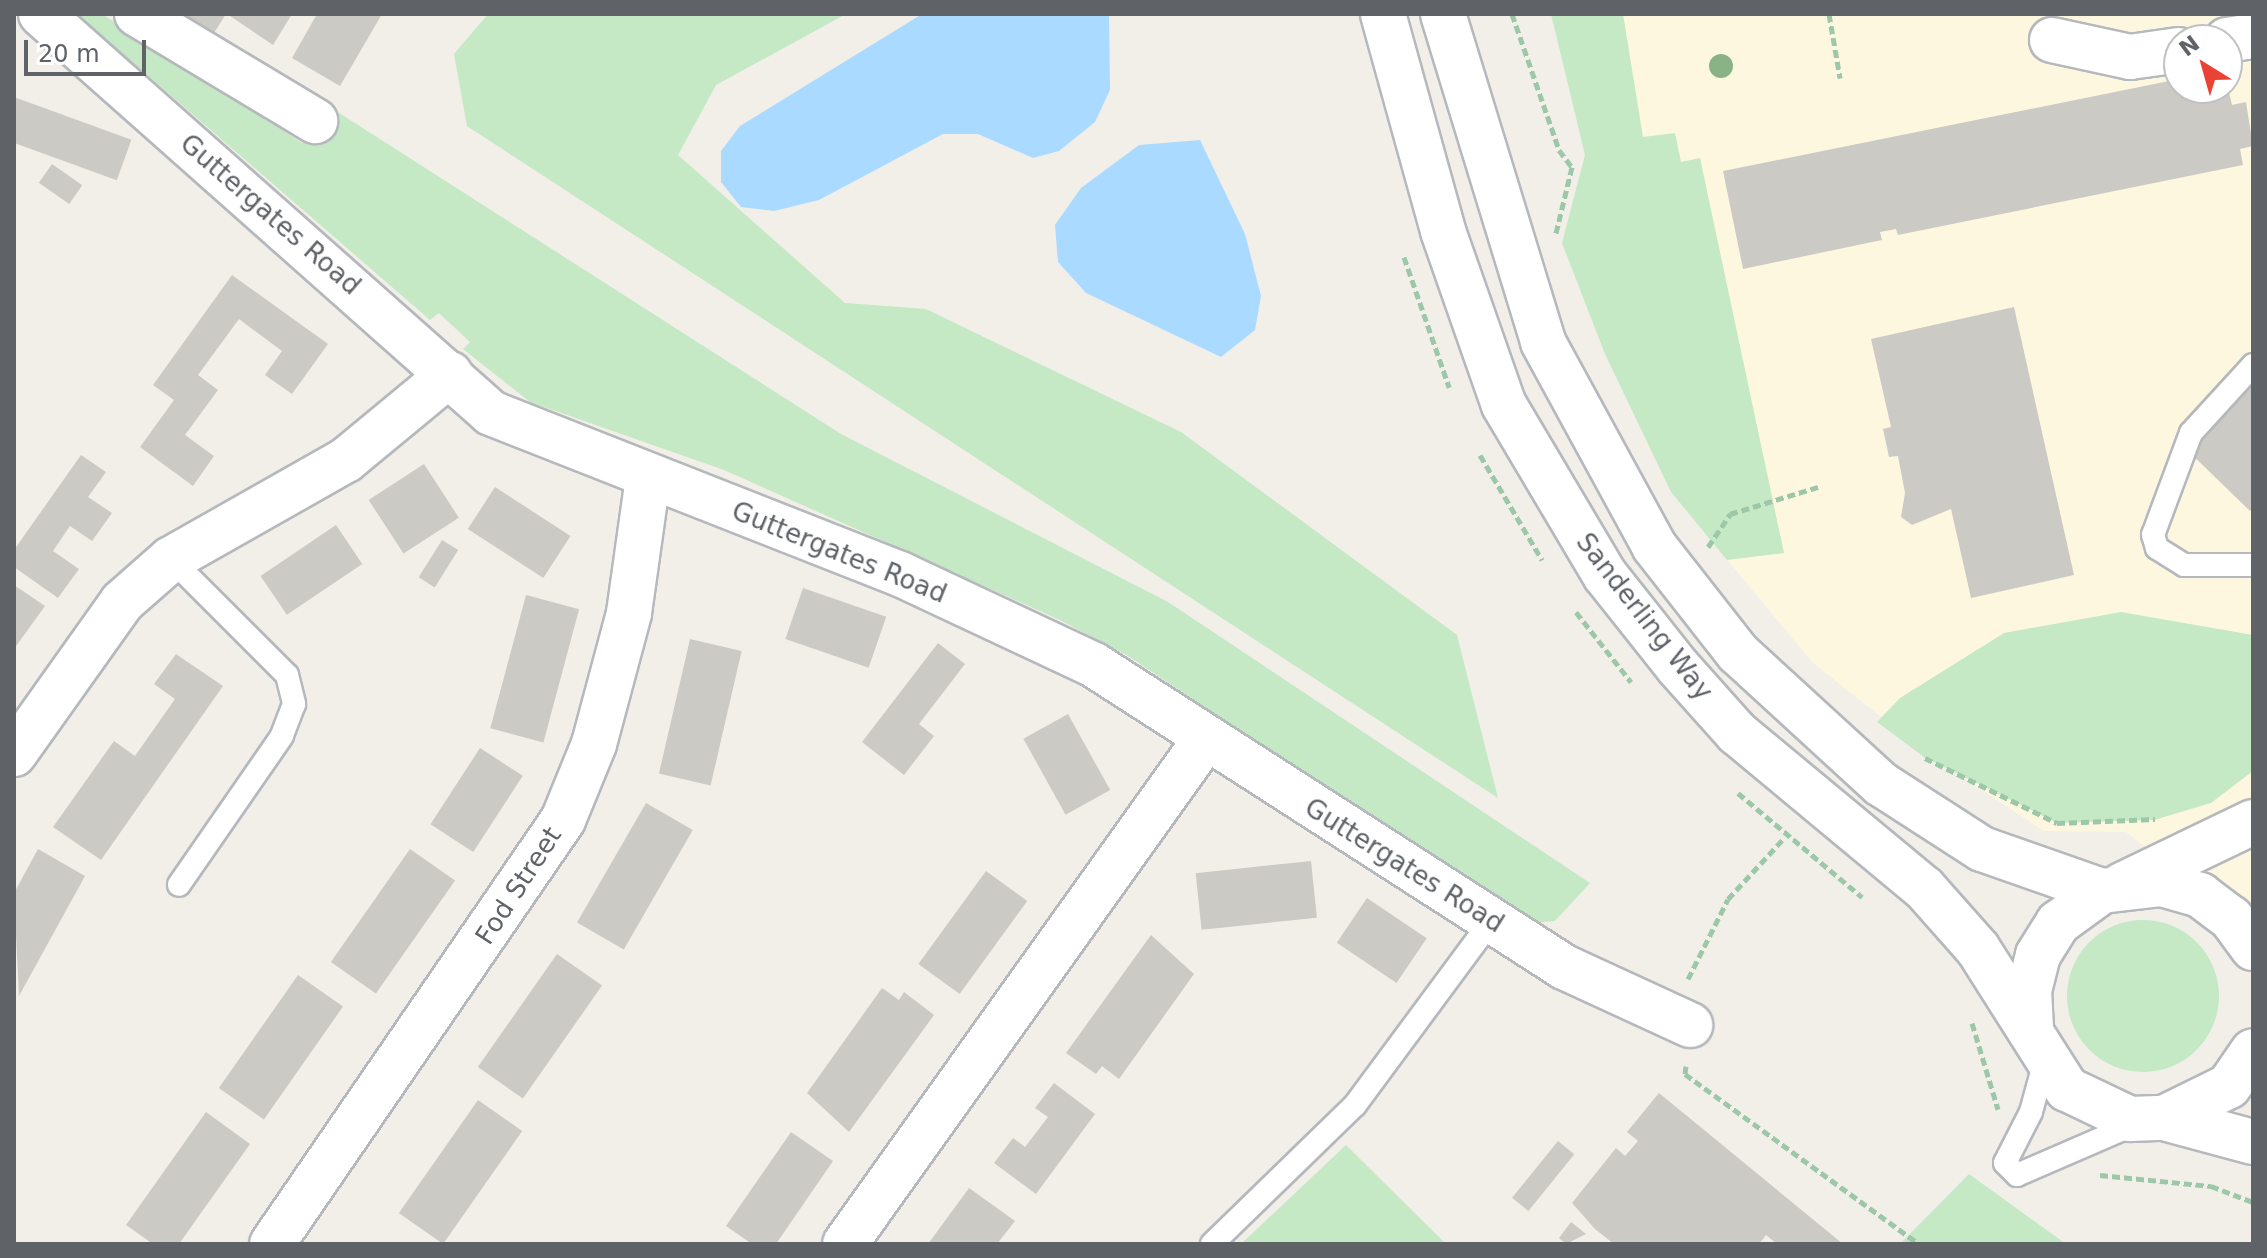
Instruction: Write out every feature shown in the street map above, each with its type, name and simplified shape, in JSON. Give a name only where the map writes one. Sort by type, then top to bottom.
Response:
[{"type":"street","name":"Guttergates Road","points":[[41,14],[491,413],[900,574],[1094,665],[1204,741],[1564,967],[1682,1021]]},
{"type":"street","points":[[137,14],[315,121]]},
{"type":"street","name":"Sanderling Way","points":[[1383,14],[1468,311],[1504,405],[1548,488],[1605,575],[1737,733],[1924,888],[1978,949],[2038,1044],[2096,1108],[2253,1142]]},
{"type":"street","name":"Sanderling Way","points":[[1443,14],[1543,342],[1654,546],[1738,653],[1881,784],[1982,849],[2112,888],[2162,884],[2200,895],[2231,918],[2253,948]]},
{"type":"street","points":[[2052,40],[2130,57],[2163,52]]},
{"type":"street","points":[[14,754],[112,614],[171,559],[346,460],[450,374]]},
{"type":"street","name":"Fod Street","points":[[272,1244],[563,820],[594,744],[629,613],[648,477]]},
{"type":"street","points":[[845,1244],[1204,741]]},
{"type":"street","points":[[2038,1044],[2029,991],[2038,955],[2058,923],[2112,888],[2253,822]]},
{"type":"street","points":[[2157,1119],[2229,1086],[2253,1051]]},
{"type":"lane","points":[[2253,365],[2191,433],[2153,535],[2157,548],[2184,565],[2253,565],[2253,550]]},
{"type":"lane","points":[[171,559],[287,675],[294,704],[282,736],[179,885]]},
{"type":"lane","points":[[1212,1244],[1346,1115],[1492,920]]},
{"type":"lane","points":[[2038,1044],[2031,1112],[2005,1163],[2017,1175],[2090,1138],[2157,1119]]},
{"type":"path","points":[[1512,14],[1559,150],[1572,167],[1553,242]]},
{"type":"path","points":[[1829,14],[1840,78]]},
{"type":"path","points":[[1708,548],[1730,514],[1821,486]]},
{"type":"path","points":[[1700,538],[1718,560]]},
{"type":"path","points":[[1916,752],[2057,823],[2168,816]]},
{"type":"path","points":[[1785,837],[1715,918],[1682,1021],[1685,1074],[1919,1244]]},
{"type":"shaded area","points":[[1580,14],[2253,14],[2253,928],[2126,832],[2044,831],[1926,753],[1812,662],[1671,492]]},
{"type":"green space","points":[[77,14],[102,14],[302,143],[333,109],[841,434],[1168,602],[1590,883],[1555,921],[1530,923],[1128,656],[1060,620],[724,470],[530,402],[463,349],[470,342],[439,313],[430,320]]},
{"type":"green space","points":[[488,14],[846,14],[716,85],[678,155],[845,303],[926,309],[1181,432],[1457,635],[1498,798],[467,126],[454,54]]},
{"type":"green space","points":[[1551,14],[1623,14],[1643,137],[1675,133],[1681,162],[1700,158],[1784,553],[1727,560],[1671,492],[1605,354],[1562,243],[1585,155]]},
{"type":"green space","points":[[2121,612],[2253,635],[2253,771],[2211,803],[2154,820],[2057,823],[1924,757],[1877,722],[1900,698],[2004,633]]},
{"type":"green space","points":[[2143,920],[2172,926],[2197,942],[2213,967],[2219,996],[2213,1025],[2197,1050],[2172,1066],[2143,1072],[2114,1066],[2089,1050],[2073,1025],[2067,996],[2073,967],[2089,942],[2114,926]]},
{"type":"green space","points":[[1346,1145],[1446,1244],[1241,1244]]},
{"type":"green space","points":[[1969,1174],[2066,1244],[1900,1244]]},
{"type":"water","points":[[922,14],[1109,14],[1110,90],[1095,122],[1059,151],[1033,158],[978,134],[943,134],[819,200],[774,211],[741,207],[721,182],[721,151],[740,126]]},
{"type":"water","points":[[1200,140],[1245,234],[1261,296],[1255,330],[1221,357],[1086,293],[1058,262],[1055,225],[1081,188],[1139,145]]},
{"type":"building","points":[[182,14],[226,14],[214,33]]},
{"type":"building","points":[[227,14],[292,14],[273,45]]},
{"type":"building","points":[[317,14],[382,14],[340,86],[292,58]]},
{"type":"building","points":[[2163,82],[2163,104],[2232,105],[2246,102],[2253,146],[2240,149],[2243,165],[1898,235],[1896,229],[1880,232],[1882,240],[1743,269],[1723,171]]},
{"type":"building","points":[[14,97],[131,140],[117,180],[14,143]]},
{"type":"building","points":[[52,164],[82,185],[69,204],[39,183]]},
{"type":"building","points":[[232,275],[328,344],[292,394],[265,375],[282,351],[239,319],[198,375],[218,390],[185,435],[214,456],[193,486],[140,447],[174,400],[153,385]]},
{"type":"building","points":[[2014,307],[2074,575],[1971,598],[1951,509],[1912,525],[1901,517],[1905,493],[1898,456],[1889,457],[1883,429],[1891,427],[1871,339]]},
{"type":"building","points":[[2253,379],[2253,508],[2250,511],[2185,448]]},
{"type":"building","points":[[81,455],[106,472],[88,497],[112,513],[92,541],[70,526],[53,551],[79,569],[58,598],[14,567],[14,550]]},
{"type":"building","points":[[424,464],[459,518],[404,554],[369,500]]},
{"type":"building","points":[[495,487],[570,536],[543,578],[468,529]]},
{"type":"building","points":[[336,525],[362,564],[287,615],[261,576]]},
{"type":"building","points":[[442,540],[458,550],[435,587],[419,577]]},
{"type":"building","points":[[14,585],[45,606],[14,649]]},
{"type":"building","points":[[803,588],[886,617],[869,668],[785,639]]},
{"type":"building","points":[[526,595],[579,609],[543,743],[490,728]]},
{"type":"building","points":[[690,639],[742,651],[711,785],[659,773]]},
{"type":"building","points":[[938,643],[965,664],[919,724],[934,736],[904,775],[862,742]]},
{"type":"building","points":[[176,654],[223,686],[101,860],[53,827],[114,741],[135,756],[175,699],[154,684]]},
{"type":"building","points":[[1068,714],[1110,790],[1066,815],[1023,739]]},
{"type":"building","points":[[480,748],[523,776],[473,852],[430,824]]},
{"type":"building","points":[[646,803],[693,830],[624,950],[577,923]]},
{"type":"building","points":[[38,849],[85,876],[19,996],[14,893]]},
{"type":"building","points":[[410,849],[455,881],[376,994],[331,962]]},
{"type":"building","points":[[1311,861],[1317,918],[1202,930],[1196,873]]},
{"type":"building","points":[[986,871],[1027,901],[960,994],[918,964]]},
{"type":"building","points":[[1367,898],[1427,938],[1396,983],[1337,943]]},
{"type":"building","points":[[1151,935],[1194,974],[1119,1079],[1102,1066],[1096,1074],[1066,1053]]},
{"type":"building","points":[[557,954],[602,986],[523,1099],[478,1067]]},
{"type":"building","points":[[298,975],[343,1007],[264,1120],[219,1088]]},
{"type":"building","points":[[882,988],[899,1000],[904,992],[934,1015],[849,1132],[807,1093]]},
{"type":"building","points":[[1054,1083],[1095,1114],[1036,1194],[994,1163],[1013,1138],[1025,1147],[1048,1117],[1035,1108]]},
{"type":"building","points":[[1659,1093],[1843,1244],[1777,1244],[1766,1235],[1759,1244],[1614,1244],[1595,1229],[1572,1203],[1616,1148],[1625,1156],[1638,1141],[1627,1132]]},
{"type":"building","points":[[478,1100],[522,1131],[443,1244],[399,1213]]},
{"type":"building","points":[[206,1112],[250,1144],[179,1244],[153,1244],[126,1225]]},
{"type":"building","points":[[791,1132],[833,1161],[776,1244],[752,1244],[726,1226]]},
{"type":"building","points":[[1558,1141],[1574,1154],[1528,1211],[1512,1198]]},
{"type":"building","points":[[969,1188],[1015,1221],[997,1244],[928,1244]]},
{"type":"building","points":[[1571,1222],[1586,1234],[1566,1244],[1559,1238]]}]
